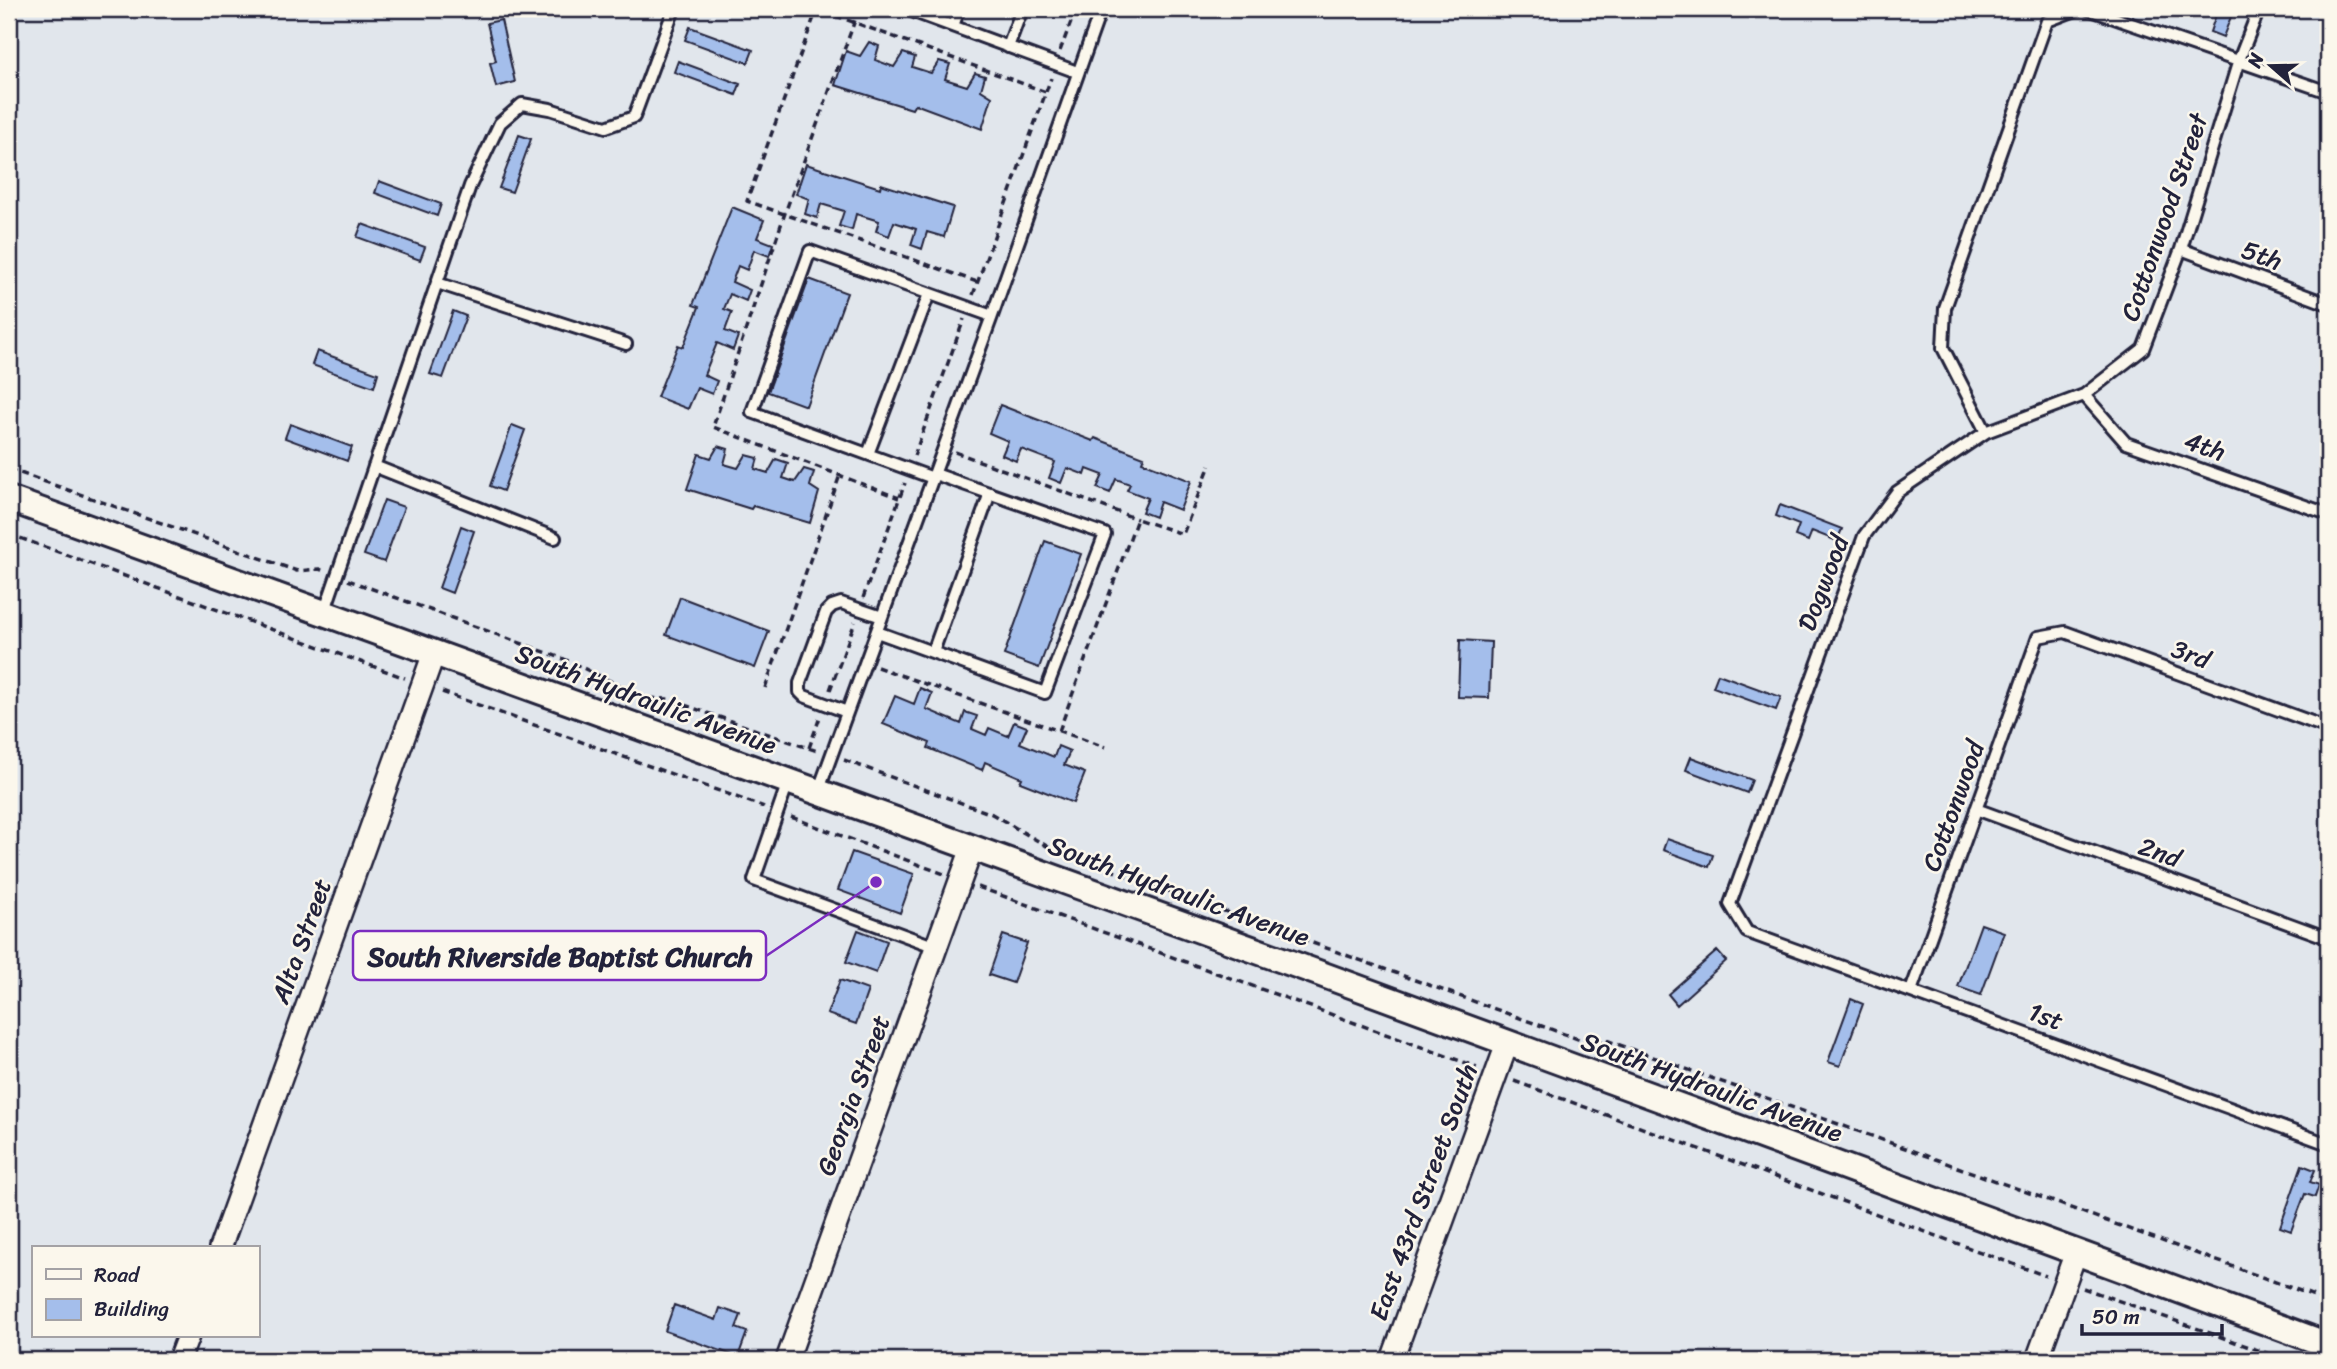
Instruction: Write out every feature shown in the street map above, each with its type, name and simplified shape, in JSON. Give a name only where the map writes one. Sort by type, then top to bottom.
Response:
[{"type":"street","name":"South Hydraulic Avenue","points":[[9,499],[972,848],[2328,1345]]},
{"type":"street","name":"Alta Street","points":[[221,1246],[434,653]]},
{"type":"street","name":"Georgia Street","points":[[786,1360],[972,848]]},
{"type":"street","name":"East 43rd Street South","points":[[1392,1360],[1507,1044]]},
{"type":"street","points":[[2037,1360],[2076,1252]]},
{"type":"street","points":[[178,1360],[187,1338]]},
{"type":"lane","points":[[324,613],[470,186],[500,123],[522,104],[550,109],[606,127],[634,117],[674,9]]},
{"type":"lane","points":[[906,9],[1077,72]]},
{"type":"lane","points":[[953,26],[959,9]]},
{"type":"lane","points":[[1009,47],[1022,9]]},
{"type":"lane","points":[[818,792],[1101,9]]},
{"type":"lane","points":[[1986,432],[1943,348],[1945,308],[2047,21],[2078,9]]},
{"type":"lane","points":[[2088,9],[2328,92]]},
{"type":"lane","name":"Cottonwood Street","points":[[1986,432],[2084,395],[2144,349],[2181,249],[2239,60],[2259,9]]},
{"type":"lane","name":"5th","points":[[2181,249],[2328,304]]},
{"type":"lane","points":[[877,632],[1045,693],[1105,534],[990,493],[910,469],[752,412],[810,251],[992,316]]},
{"type":"lane","points":[[437,283],[626,344]]},
{"type":"lane","points":[[868,454],[929,294]]},
{"type":"lane","name":"4th","points":[[2084,395],[2126,443],[2328,514]]},
{"type":"lane","name":"Dogwood","points":[[1747,932],[1730,904],[1864,536],[1896,492],[1986,432]]},
{"type":"lane","points":[[374,466],[555,538]]},
{"type":"lane","points":[[933,652],[990,493]]},
{"type":"lane","points":[[847,712],[804,696],[800,692],[804,672],[827,612],[832,606],[841,603],[882,617]]},
{"type":"lane","name":"3rd","points":[[2038,637],[2065,632],[2328,728]]},
{"type":"lane","name":"Cottonwood","points":[[1911,991],[2038,637]]},
{"type":"lane","points":[[788,782],[754,880],[936,947]]},
{"type":"lane","name":"2nd","points":[[1976,809],[2328,939]]},
{"type":"lane","name":"1st","points":[[1747,932],[2328,1144]]},
{"type":"path","points":[[977,282],[747,201],[817,9],[1046,92]]},
{"type":"path","points":[[809,748],[1076,9]]},
{"type":"path","points":[[954,452],[1183,534],[1210,465]]},
{"type":"path","points":[[9,469],[298,571],[319,569],[564,659],[646,698],[667,699],[992,814],[1049,848],[1589,1042],[1606,1040],[1619,1044],[2328,1301]]},
{"type":"path","points":[[765,688],[840,475]]},
{"type":"path","points":[[1059,731],[1137,519]]},
{"type":"path","points":[[9,534],[2286,1360]]},
{"type":"path","points":[[875,666],[1105,747]]},
{"type":"building","points":[[2218,9],[2234,9],[2223,37],[2210,32]]},
{"type":"building","points":[[501,20],[515,82],[496,87],[490,63],[496,61],[487,23]]},
{"type":"building","points":[[690,27],[753,50],[748,63],[685,40]]},
{"type":"building","points":[[869,42],[879,46],[875,60],[894,67],[903,53],[915,57],[912,67],[931,73],[939,61],[950,64],[945,79],[967,86],[975,73],[985,76],[981,90],[992,97],[982,129],[915,104],[912,109],[835,85],[846,51],[860,56]]},
{"type":"building","points":[[678,61],[740,84],[736,95],[674,72]]},
{"type":"building","points":[[519,135],[531,139],[512,192],[499,188]]},
{"type":"building","points":[[806,164],[880,188],[881,184],[953,207],[944,237],[927,232],[922,249],[911,245],[916,229],[894,222],[889,236],[876,231],[879,221],[856,214],[852,230],[839,226],[844,211],[821,204],[817,218],[805,214],[809,199],[796,194]]},
{"type":"building","points":[[379,181],[441,204],[437,216],[375,193]]},
{"type":"building","points":[[732,207],[764,220],[757,238],[773,244],[769,256],[754,250],[747,270],[738,266],[732,282],[750,290],[746,301],[730,294],[724,309],[732,312],[725,331],[738,336],[733,350],[717,343],[704,375],[717,381],[712,394],[697,388],[688,409],[657,397],[678,345],[683,347],[699,307],[693,305]]},
{"type":"building","points":[[362,224],[425,247],[420,260],[357,237]]},
{"type":"building","points":[[809,279],[847,293],[806,406],[768,392]]},
{"type":"building","points":[[453,311],[466,316],[443,378],[430,374]]},
{"type":"building","points":[[317,351],[378,373],[374,387],[312,365]]},
{"type":"building","points":[[1000,405],[1093,441],[1095,438],[1144,457],[1142,462],[1191,481],[1180,510],[1160,502],[1155,517],[1142,512],[1148,498],[1127,490],[1130,484],[1116,479],[1110,493],[1097,488],[1103,475],[1087,469],[1085,475],[1067,468],[1061,483],[1049,478],[1055,462],[1021,449],[1016,461],[1002,455],[1008,441],[989,433]]},
{"type":"building","points":[[290,424],[352,447],[347,461],[285,438]]},
{"type":"building","points":[[512,425],[525,430],[503,491],[490,486]]},
{"type":"building","points":[[718,446],[728,449],[724,464],[738,468],[746,455],[758,458],[755,469],[768,473],[776,459],[788,463],[783,478],[795,482],[804,469],[814,472],[810,486],[819,492],[810,523],[753,506],[751,509],[687,489],[699,454],[711,458]]},
{"type":"building","points":[[384,500],[404,507],[384,562],[364,555]]},
{"type":"building","points":[[1780,505],[1842,529],[1837,541],[1812,531],[1808,541],[1795,536],[1799,525],[1776,516]]},
{"type":"building","points":[[461,526],[474,531],[452,593],[439,588]]},
{"type":"building","points":[[1045,541],[1081,554],[1039,668],[1004,655]]},
{"type":"building","points":[[680,597],[769,631],[755,668],[666,635]]},
{"type":"building","points":[[1460,640],[1491,642],[1489,698],[1458,697]]},
{"type":"building","points":[[1718,674],[1781,697],[1776,710],[1713,687]]},
{"type":"building","points":[[920,688],[932,693],[926,709],[961,724],[965,712],[977,716],[972,729],[986,735],[989,728],[1008,736],[1014,722],[1027,727],[1020,743],[1054,757],[1058,746],[1070,751],[1064,765],[1085,773],[1073,803],[1020,782],[1022,778],[985,762],[982,770],[928,748],[930,743],[883,724],[895,696],[914,704]]},
{"type":"building","points":[[1691,757],[1752,780],[1747,793],[1686,770]]},
{"type":"building","points":[[1667,839],[1713,855],[1709,867],[1663,850]]},
{"type":"building","points":[[852,852],[914,874],[900,913],[838,890]]},
{"type":"building","points":[[1981,924],[2004,932],[1981,995],[1958,987]]},
{"type":"building","points":[[858,930],[887,941],[876,973],[846,962]]},
{"type":"building","points":[[1003,935],[1027,943],[1013,983],[989,975]]},
{"type":"building","points":[[1717,951],[1726,961],[1677,1005],[1668,994]]},
{"type":"building","points":[[840,980],[868,990],[856,1024],[827,1014]]},
{"type":"building","points":[[1851,999],[1863,1004],[1840,1066],[1828,1062]]},
{"type":"building","points":[[2302,1165],[2315,1170],[2310,1182],[2319,1185],[2315,1197],[2305,1194],[2291,1231],[2280,1227]]},
{"type":"building","points":[[674,1305],[716,1320],[720,1308],[741,1315],[736,1328],[747,1332],[738,1357],[665,1331]]},
{"type":"place","name":"South Riverside Baptist Church","points":[[876,882]]}]
